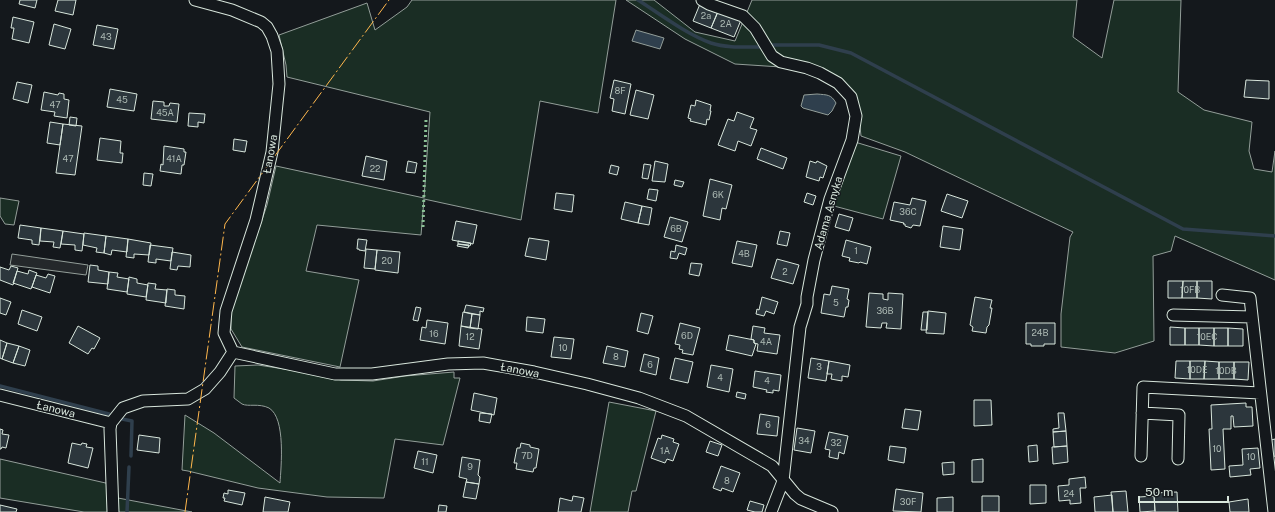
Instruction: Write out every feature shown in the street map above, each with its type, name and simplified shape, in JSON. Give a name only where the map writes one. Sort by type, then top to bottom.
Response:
[{"type":"street","name":"Łanowa","points":[[195,0],[232,10],[261,22],[267,27],[272,36],[277,52],[279,84],[272,152],[256,220],[226,311],[224,332],[233,352],[335,374],[372,374],[448,364],[483,363],[534,372],[587,384],[639,398],[686,416],[772,466],[783,481],[802,499],[832,512]]},
{"type":"street","name":"Adama Asnyka","points":[[702,0],[743,16],[755,28],[772,56],[781,62],[807,68],[838,83],[851,98],[856,116],[852,140],[830,199],[806,297],[807,304],[802,321],[783,481],[771,512]]},
{"type":"street","points":[[1222,295],[1250,298],[1260,393],[1272,471],[1274,512]]},
{"type":"street","points":[[1173,315],[1252,317]]},
{"type":"street","points":[[113,512],[110,429],[111,423],[122,408],[143,401],[188,399],[205,389],[233,352]]},
{"type":"street","points":[[1141,456],[1143,387],[1260,393]]},
{"type":"street","name":"Łanowa","points":[[0,395],[111,423]]},
{"type":"street","points":[[1142,413],[1179,414],[1178,459]]},
{"type":"green space","points":[[412,0],[616,0],[598,113],[540,101],[521,220],[424,199],[421,235],[317,225],[306,271],[359,280],[340,367],[242,347],[231,329],[231,311],[267,205],[276,166],[424,198],[430,112],[287,77],[286,65],[279,35],[367,3],[375,30],[407,7]]},
{"type":"green space","points":[[626,0],[654,0],[695,32],[735,41],[752,0],[1077,0],[1073,37],[1102,58],[1114,0],[1181,0],[1178,92],[1204,110],[1252,122],[1249,151],[1254,169],[1272,172],[1275,151],[1275,280],[1175,236],[1171,251],[1153,256],[1154,341],[1115,353],[1061,347],[1061,314],[1070,237],[1073,232],[905,152],[861,136],[859,117],[839,78],[796,68],[735,64],[685,39]]},
{"type":"green space","points":[[855,142],[901,156],[883,219],[834,206]]},
{"type":"green space","points":[[0,198],[19,201],[14,225],[5,224],[0,216]]},
{"type":"green space","points":[[258,365],[310,373],[341,380],[373,381],[405,376],[454,372],[454,378],[460,378],[443,445],[395,439],[384,498],[327,497],[258,488],[182,470],[185,415],[214,433],[280,483],[281,443],[278,422],[274,413],[269,408],[258,405],[244,405],[234,398],[235,366]]},
{"type":"green space","points":[[609,402],[656,411],[636,491],[632,491],[628,512],[590,512]]},
{"type":"green space","points":[[0,459],[110,484],[110,512],[84,512],[0,498]]},
{"type":"green space","points":[[118,498],[192,512],[117,512]]},
{"type":"shaded area","points":[[12,254],[88,265],[86,275],[10,265]]},
{"type":"water","points":[[636,30],[664,38],[660,49],[632,41]]},
{"type":"water","points":[[817,94],[830,96],[836,103],[828,115],[803,108],[801,106],[804,95]]},
{"type":"building","points":[[20,0],[37,0],[35,8],[19,4]]},
{"type":"building","points":[[58,0],[76,0],[73,15],[55,11]]},
{"type":"building","points":[[700,4],[718,12],[711,28],[693,21]]},
{"type":"building","points":[[718,11],[741,20],[734,37],[711,28]]},
{"type":"building","points":[[13,17],[34,22],[29,43],[12,39],[14,28],[11,28]]},
{"type":"building","points":[[54,24],[71,29],[65,49],[49,45]]},
{"type":"building","points":[[97,25],[118,29],[114,49],[93,45]]},
{"type":"building","points":[[614,80],[631,84],[625,114],[612,111],[614,99],[610,98]]},
{"type":"building","points":[[1246,80],[1269,81],[1269,99],[1244,97]]},
{"type":"building","points":[[17,82],[32,85],[28,103],[13,99]]},
{"type":"building","points":[[110,89],[137,94],[134,111],[107,107]]},
{"type":"building","points":[[636,90],[654,95],[648,119],[630,115]]},
{"type":"building","points":[[44,92],[58,95],[59,93],[64,94],[64,99],[69,100],[67,118],[54,116],[55,112],[41,110]]},
{"type":"building","points":[[696,100],[711,105],[709,120],[707,119],[706,125],[690,121],[691,119],[688,118],[691,105],[695,106]]},
{"type":"building","points":[[153,101],[164,102],[164,106],[169,106],[170,103],[179,104],[177,122],[151,119]]},
{"type":"building","points":[[737,112],[754,118],[750,128],[757,130],[751,146],[738,141],[735,151],[718,145],[728,119],[734,121]]},
{"type":"building","points":[[189,113],[205,114],[204,123],[198,122],[198,127],[188,126]]},
{"type":"building","points":[[70,117],[77,118],[76,126],[69,125]]},
{"type":"building","points":[[50,122],[63,124],[60,145],[47,143]]},
{"type":"building","points":[[63,124],[82,126],[75,175],[56,173]]},
{"type":"building","points":[[100,138],[121,141],[120,153],[123,153],[122,163],[97,160]]},
{"type":"building","points":[[234,139],[247,141],[245,152],[233,150]]},
{"type":"building","points":[[164,146],[184,149],[184,152],[186,152],[181,174],[160,171],[161,164],[163,165]]},
{"type":"building","points":[[761,148],[787,158],[783,169],[757,159]]},
{"type":"building","points":[[366,156],[387,161],[384,180],[362,176]]},
{"type":"building","points":[[408,161],[417,163],[415,173],[406,172]]},
{"type":"building","points":[[655,161],[668,164],[665,182],[652,181]]},
{"type":"building","points":[[810,161],[816,163],[817,161],[827,166],[823,178],[820,177],[819,181],[806,177]]},
{"type":"building","points":[[644,164],[651,165],[648,179],[642,178]]},
{"type":"building","points":[[611,165],[619,167],[617,175],[609,173]]},
{"type":"building","points":[[144,173],[153,174],[151,186],[143,185]]},
{"type":"building","points":[[710,179],[732,185],[726,209],[722,208],[720,220],[703,216]]},
{"type":"building","points":[[675,180],[684,182],[682,187],[674,185]]},
{"type":"building","points":[[649,189],[658,190],[656,201],[647,199]]},
{"type":"building","points":[[556,193],[574,195],[572,212],[554,209]]},
{"type":"building","points":[[807,193],[816,196],[813,205],[804,202]]},
{"type":"building","points":[[947,194],[968,201],[962,218],[941,211]]},
{"type":"building","points":[[912,198],[926,201],[920,226],[913,225],[911,228],[905,226],[905,224],[903,224],[904,223],[890,220],[894,202],[910,205]]},
{"type":"building","points":[[625,202],[642,206],[638,223],[621,219]]},
{"type":"building","points":[[642,206],[652,208],[649,225],[638,223]]},
{"type":"building","points":[[839,214],[853,218],[849,231],[835,227]]},
{"type":"building","points":[[670,217],[688,222],[682,242],[664,237]]},
{"type":"building","points":[[456,221],[477,225],[473,244],[452,240]]},
{"type":"building","points":[[20,225],[41,228],[39,245],[32,244],[32,240],[18,238]]},
{"type":"building","points":[[943,226],[963,229],[960,250],[940,247]]},
{"type":"building","points":[[41,228],[63,231],[60,248],[53,247],[54,242],[40,241]]},
{"type":"building","points":[[63,231],[84,234],[82,251],[75,250],[75,245],[61,244]]},
{"type":"building","points":[[780,231],[790,233],[787,246],[777,244]]},
{"type":"building","points":[[84,233],[106,236],[104,253],[96,252],[97,248],[83,245]]},
{"type":"building","points":[[106,236],[128,239],[127,252],[112,250],[111,255],[104,253]]},
{"type":"building","points":[[529,238],[549,241],[546,260],[525,256]]},
{"type":"building","points":[[128,239],[151,243],[149,255],[134,254],[134,258],[126,257]]},
{"type":"building","points":[[358,239],[367,240],[365,251],[357,249]]},
{"type":"building","points":[[846,240],[871,247],[867,264],[849,261],[850,258],[842,256]]},
{"type":"building","points":[[458,241],[471,243],[470,246],[458,244]]},
{"type":"building","points":[[737,241],[757,245],[752,267],[732,263]]},
{"type":"building","points":[[458,244],[469,245],[468,248],[457,246]]},
{"type":"building","points":[[150,245],[173,248],[171,261],[156,259],[156,263],[148,262]]},
{"type":"building","points":[[676,245],[687,248],[685,255],[679,253],[677,259],[670,258],[671,251],[675,252]]},
{"type":"building","points":[[366,249],[377,250],[375,269],[364,268]]},
{"type":"building","points":[[377,250],[400,252],[398,273],[375,270]]},
{"type":"building","points":[[172,252],[191,255],[190,267],[178,266],[177,270],[170,269]]},
{"type":"building","points":[[777,259],[799,265],[793,284],[771,278]]},
{"type":"building","points":[[691,263],[702,264],[699,276],[689,274]]},
{"type":"building","points":[[90,265],[98,266],[98,270],[109,272],[108,284],[88,282]]},
{"type":"building","points":[[11,266],[18,268],[13,285],[0,280],[0,267],[9,270]]},
{"type":"building","points":[[29,270],[37,273],[31,289],[13,283],[17,271],[28,274]]},
{"type":"building","points":[[109,272],[118,273],[117,277],[129,279],[127,292],[107,289]]},
{"type":"building","points":[[48,274],[55,276],[50,293],[32,287],[36,275],[46,278]]},
{"type":"building","points":[[129,277],[137,279],[137,283],[148,285],[146,297],[127,294]]},
{"type":"building","points":[[1168,281],[1183,281],[1182,298],[1168,298]]},
{"type":"building","points":[[1183,281],[1197,281],[1197,298],[1182,298]]},
{"type":"building","points":[[1197,281],[1212,281],[1212,299],[1197,298]]},
{"type":"building","points":[[148,283],[156,284],[155,289],[167,290],[166,303],[146,300]]},
{"type":"building","points":[[832,286],[849,289],[847,299],[849,300],[848,307],[846,307],[844,317],[821,313],[824,294],[830,295]]},
{"type":"building","points":[[167,289],[175,290],[175,295],[185,296],[184,309],[165,306]]},
{"type":"building","points":[[869,293],[883,294],[883,299],[888,300],[888,293],[903,294],[901,329],[886,328],[887,323],[882,323],[881,328],[866,327]]},
{"type":"building","points":[[762,297],[778,302],[774,314],[766,311],[764,316],[756,314],[757,309],[759,310]]},
{"type":"building","points":[[975,297],[992,300],[989,325],[986,333],[972,331],[973,327],[970,325]]},
{"type":"building","points":[[0,298],[11,302],[6,315],[0,313]]},
{"type":"building","points":[[466,305],[484,308],[483,312],[480,311],[480,315],[464,312]]},
{"type":"building","points":[[416,307],[421,308],[418,321],[413,320]]},
{"type":"building","points":[[22,310],[42,317],[37,331],[18,324]]},
{"type":"building","points":[[928,311],[946,313],[944,334],[926,333]]},
{"type":"building","points":[[463,312],[472,314],[470,328],[461,326]]},
{"type":"building","points":[[923,312],[928,312],[927,330],[921,330]]},
{"type":"building","points":[[641,313],[653,316],[648,334],[637,331]]},
{"type":"building","points":[[472,314],[480,315],[478,329],[470,328]]},
{"type":"building","points":[[527,317],[545,319],[543,333],[526,331]]},
{"type":"building","points":[[427,320],[448,323],[445,344],[420,340],[422,327],[426,328]]},
{"type":"building","points":[[680,323],[700,328],[693,355],[682,353],[683,350],[679,349],[680,345],[675,344]]},
{"type":"building","points":[[1026,323],[1055,323],[1055,344],[1031,346],[1031,344],[1026,344]]},
{"type":"building","points":[[78,326],[100,338],[94,349],[92,348],[88,354],[69,343]]},
{"type":"building","points":[[461,326],[482,329],[479,349],[459,346]]},
{"type":"building","points":[[753,326],[765,328],[764,333],[780,335],[777,354],[757,351],[758,344],[754,343],[754,340],[751,339]]},
{"type":"building","points":[[1170,327],[1185,328],[1185,345],[1170,345]]},
{"type":"building","points":[[1185,328],[1199,328],[1199,345],[1185,345]]},
{"type":"building","points":[[1199,328],[1214,328],[1214,346],[1199,345]]},
{"type":"building","points":[[1214,328],[1228,328],[1228,346],[1214,346]]},
{"type":"building","points":[[1228,328],[1243,329],[1243,346],[1228,346]]},
{"type":"building","points":[[729,335],[754,340],[754,343],[756,344],[752,356],[726,350]]},
{"type":"building","points":[[554,337],[574,339],[571,359],[551,357]]},
{"type":"building","points":[[0,340],[7,343],[2,359],[0,358]]},
{"type":"building","points":[[7,343],[19,346],[13,363],[2,359]]},
{"type":"building","points":[[19,346],[30,350],[25,366],[13,363]]},
{"type":"building","points":[[607,346],[628,351],[625,367],[603,363]]},
{"type":"building","points":[[644,354],[659,358],[656,375],[640,371]]},
{"type":"building","points":[[675,358],[693,362],[688,383],[670,379]]},
{"type":"building","points":[[811,358],[829,361],[826,381],[808,378]]},
{"type":"building","points":[[829,361],[850,365],[848,377],[842,376],[842,381],[831,379],[832,374],[827,374]]},
{"type":"building","points":[[1176,361],[1190,361],[1190,379],[1175,378]]},
{"type":"building","points":[[1190,361],[1205,361],[1204,379],[1190,379]]},
{"type":"building","points":[[1205,361],[1219,362],[1219,379],[1204,379]]},
{"type":"building","points":[[1219,362],[1234,362],[1234,379],[1219,379]]},
{"type":"building","points":[[1234,362],[1249,362],[1248,380],[1234,379]]},
{"type":"building","points":[[711,365],[733,369],[729,392],[707,387]]},
{"type":"building","points":[[755,371],[781,375],[779,391],[773,390],[773,393],[766,392],[767,390],[753,387]]},
{"type":"building","points":[[737,392],[746,394],[745,399],[736,397]]},
{"type":"building","points":[[474,393],[497,398],[494,415],[471,410]]},
{"type":"building","points":[[974,400],[991,400],[992,425],[974,426]]},
{"type":"building","points":[[1246,403],[1246,407],[1252,407],[1253,426],[1234,427],[1233,416],[1231,416],[1231,429],[1223,429],[1225,469],[1211,470],[1209,429],[1212,429],[1211,405]]},
{"type":"building","points":[[905,409],[921,411],[918,430],[902,428]]},
{"type":"building","points":[[480,413],[492,414],[490,423],[479,421]]},
{"type":"building","points":[[1058,413],[1064,413],[1066,431],[1053,432],[1053,429],[1059,428]]},
{"type":"building","points":[[760,414],[779,417],[777,436],[757,434]]},
{"type":"building","points":[[797,428],[815,431],[811,453],[794,450]]},
{"type":"building","points":[[0,429],[3,430],[2,434],[9,435],[6,448],[2,447],[1,449],[0,449]]},
{"type":"building","points":[[1066,431],[1067,446],[1054,447],[1053,432]]},
{"type":"building","points":[[829,432],[848,436],[844,454],[839,452],[838,459],[829,457],[830,450],[825,449]]},
{"type":"building","points":[[139,435],[160,438],[159,453],[137,450]]},
{"type":"building","points":[[662,435],[674,439],[673,442],[679,444],[673,461],[667,459],[665,463],[651,458],[658,438],[661,439]]},
{"type":"building","points":[[1275,439],[1275,456],[1273,457],[1271,440]]},
{"type":"building","points":[[710,441],[722,445],[718,456],[706,452]]},
{"type":"building","points":[[72,443],[81,445],[82,443],[87,444],[86,447],[93,448],[88,468],[68,463]]},
{"type":"building","points":[[521,443],[539,449],[536,468],[534,468],[533,472],[516,469],[517,463],[514,463],[517,448],[520,448]]},
{"type":"building","points":[[1037,445],[1038,461],[1029,462],[1028,446]]},
{"type":"building","points":[[890,446],[906,448],[904,463],[888,460]]},
{"type":"building","points":[[1067,446],[1068,462],[1053,464],[1052,447]]},
{"type":"building","points":[[1258,448],[1260,468],[1250,469],[1251,475],[1230,477],[1229,466],[1243,465],[1242,449]]},
{"type":"building","points":[[418,451],[437,455],[433,473],[414,468]]},
{"type":"building","points":[[462,457],[480,460],[478,475],[480,477],[479,484],[466,482],[467,479],[459,477]]},
{"type":"building","points":[[983,459],[983,482],[972,482],[972,460]]},
{"type":"building","points":[[954,462],[954,474],[943,475],[942,463]]},
{"type":"building","points":[[721,466],[740,473],[733,492],[722,488],[721,491],[713,488]]},
{"type":"building","points":[[1085,477],[1086,488],[1080,488],[1081,503],[1070,504],[1070,500],[1059,501],[1058,486],[1069,485],[1069,479]]},
{"type":"building","points":[[466,482],[479,484],[476,499],[463,497]]},
{"type":"building","points":[[1030,485],[1046,485],[1046,503],[1030,504]]},
{"type":"building","points":[[896,489],[923,493],[921,512],[893,511]]},
{"type":"building","points":[[228,490],[245,493],[242,505],[224,501],[224,493],[228,494]]},
{"type":"building","points":[[1126,491],[1128,512],[1113,512],[1111,492]]},
{"type":"building","points":[[1177,492],[1178,512],[1155,512],[1154,493]]},
{"type":"building","points":[[1112,495],[1113,512],[1095,512],[1094,497]]},
{"type":"building","points":[[573,496],[584,498],[581,512],[558,512],[560,498],[572,501]]},
{"type":"building","points":[[982,496],[999,496],[999,512],[982,512]]},
{"type":"building","points":[[1154,496],[1155,511],[1140,512],[1139,497]]},
{"type":"building","points":[[265,497],[290,502],[288,512],[263,512]]},
{"type":"building","points":[[953,497],[953,512],[937,512],[937,498]]},
{"type":"building","points":[[1248,499],[1249,512],[1230,512],[1229,502]]},
{"type":"building","points":[[750,501],[764,505],[762,512],[747,510]]},
{"type":"building","points":[[0,505],[17,509],[16,512],[0,512]]},
{"type":"building","points":[[439,505],[447,506],[446,512],[438,512]]},
{"type":"waterway","points":[[638,0],[683,29],[711,43],[741,47],[760,47]]},
{"type":"waterway","points":[[771,45],[819,45],[851,53],[1183,229],[1275,236]]},
{"type":"waterway","points":[[0,386],[109,414]]},
{"type":"waterway","points":[[122,419],[132,421],[131,456]]},
{"type":"waterway","points":[[127,512],[129,467]]},
{"type":"hedge","points":[[423,227],[426,119]]},
{"type":"power","points":[[185,512],[225,224],[389,0]]}]
